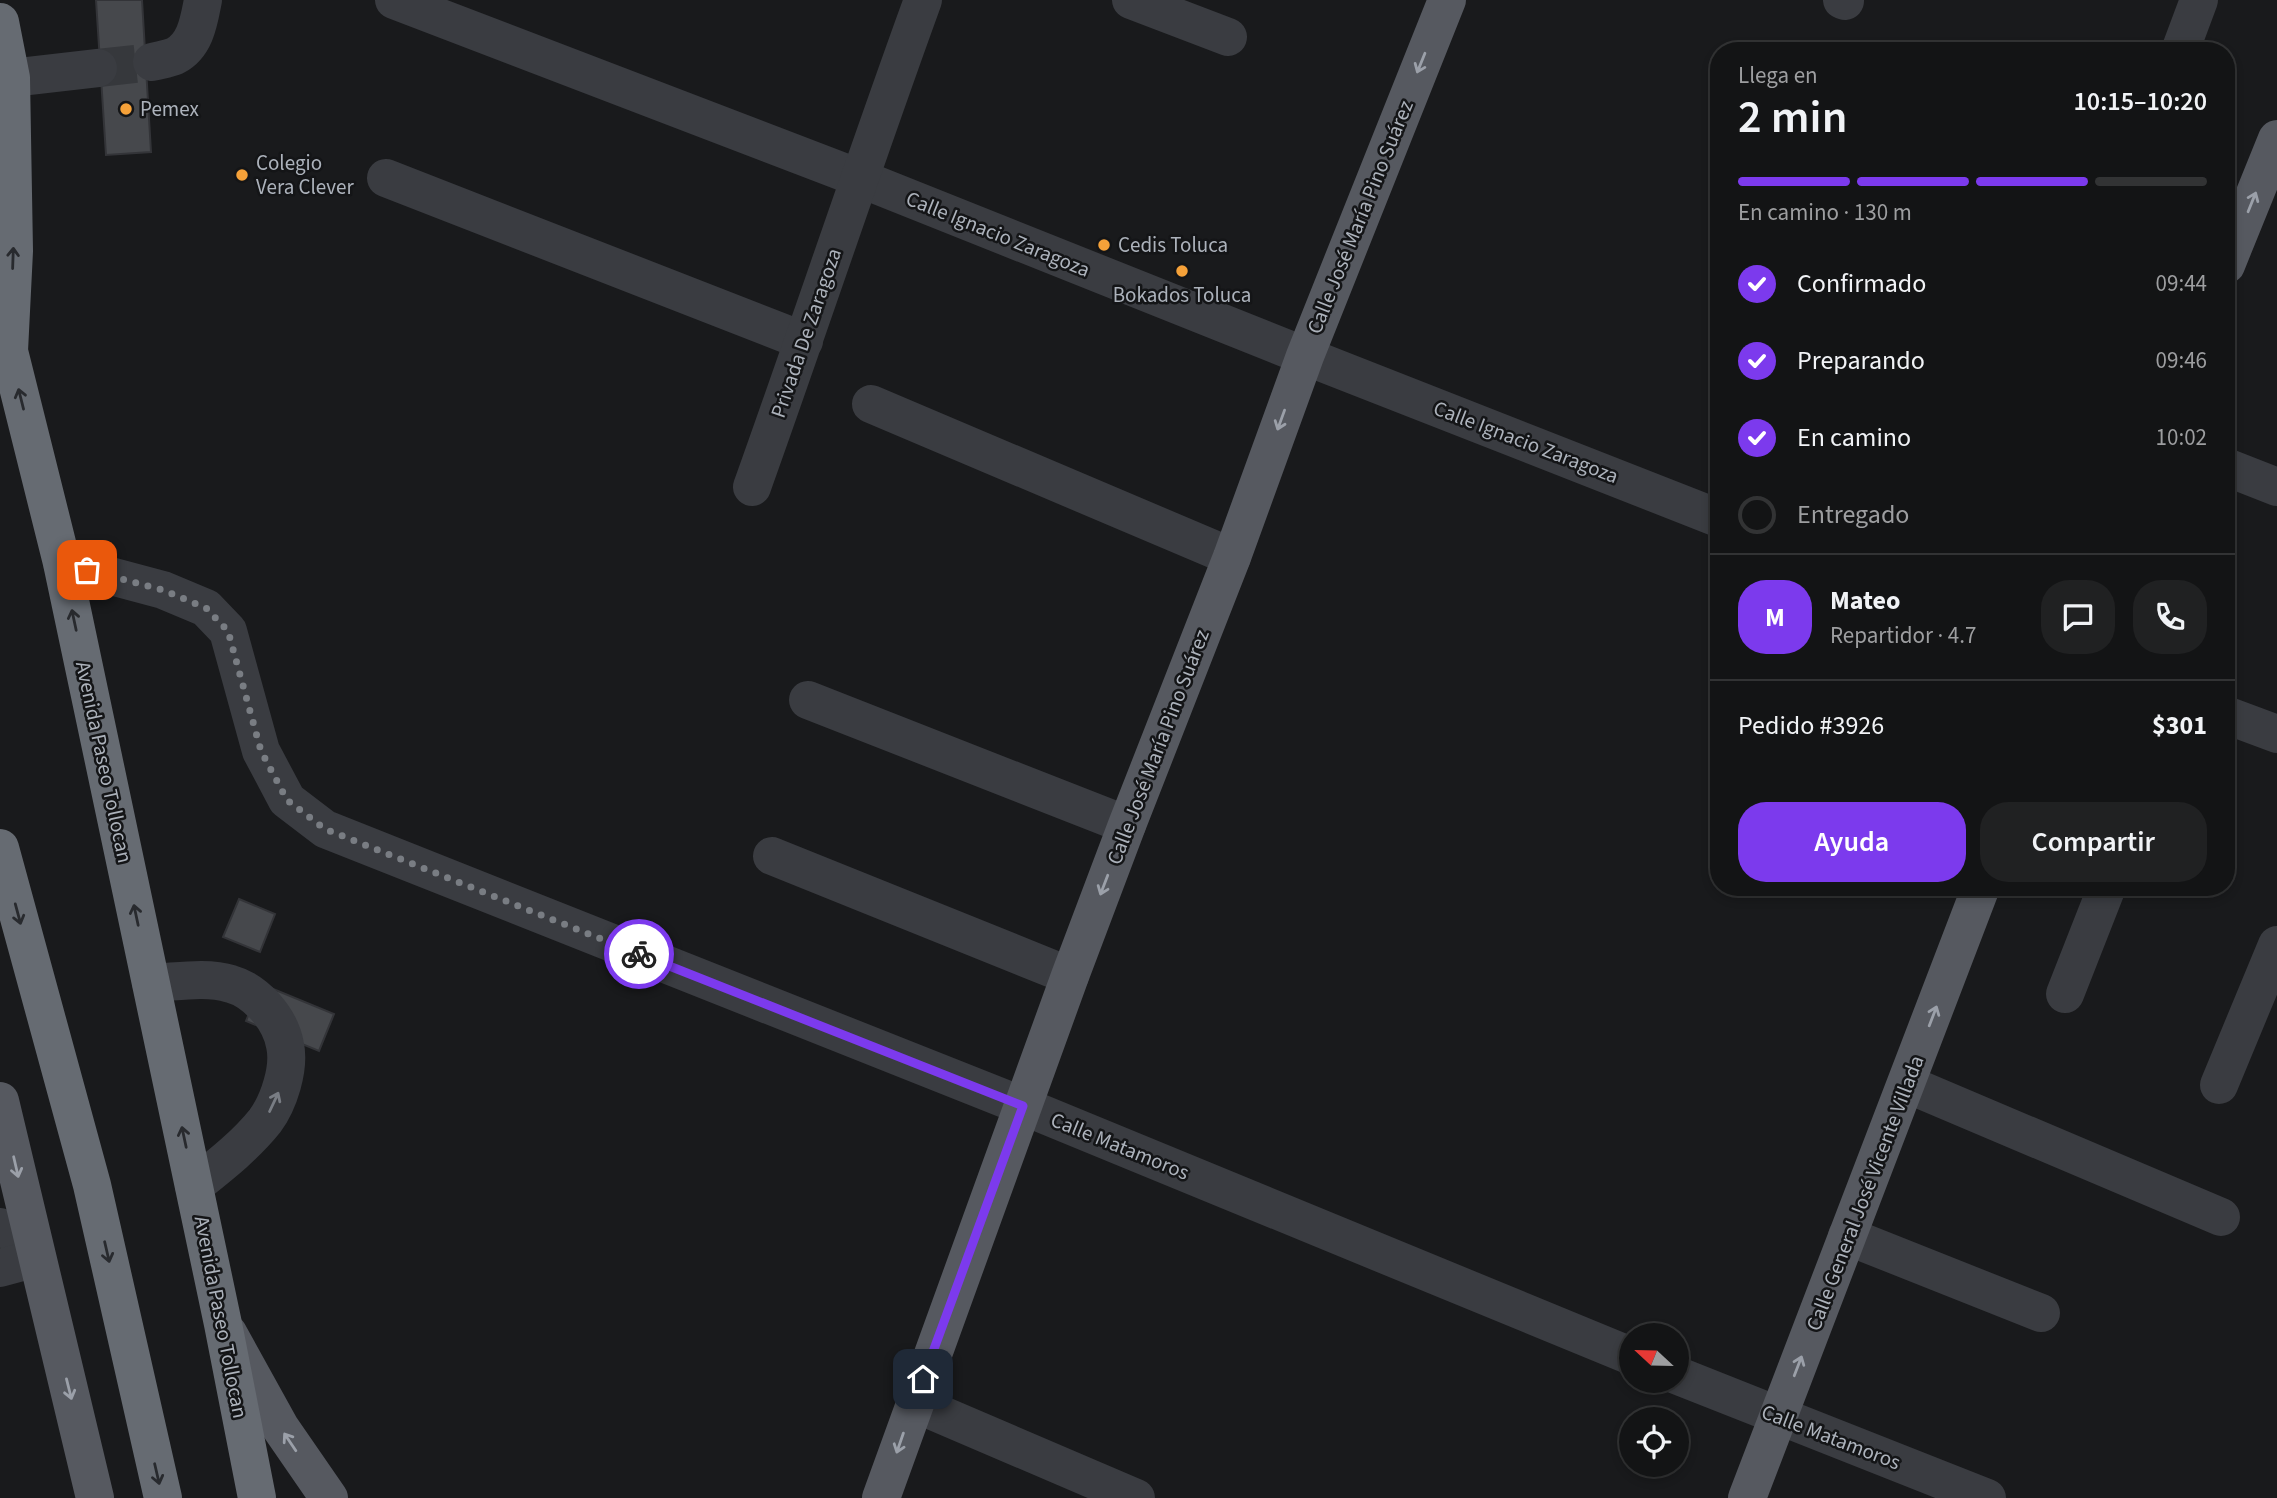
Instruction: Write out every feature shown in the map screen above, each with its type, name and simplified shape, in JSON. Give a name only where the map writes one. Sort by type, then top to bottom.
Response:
[{"type":"highway","name":"Avenida Paseo Tollocan","points":[[0,22],[10,78],[13,251],[4,335],[62,563],[223,1324],[257,1498]]},
{"type":"highway","points":[[0,848],[92,1185],[163,1498]]},
{"type":"main road","name":"Calle José María Pino Suárez","points":[[881,1498],[1127,825],[1231,557],[1305,356],[1447,0]]},
{"type":"main road","points":[[2235,243],[2277,139]]},
{"type":"main road","name":"Calle General José Vicente Villada","points":[[1747,1498],[1978,896]]},
{"type":"main road","points":[[0,1101],[23,1242],[96,1498]]},
{"type":"main road","points":[[223,1324],[280,1427],[329,1498]]},
{"type":"street","points":[[152,62],[176,56],[188,44],[196,32],[203,0]]},
{"type":"street","name":"Calle Ignacio Zaragoza","points":[[394,0],[859,178],[1710,515]]},
{"type":"street","name":"Privada De Zaragoza","points":[[752,487],[923,0]]},
{"type":"street","points":[[1130,0],[1227,37]]},
{"type":"street","points":[[2183,42],[2199,0]]},
{"type":"street","points":[[10,78],[98,68]]},
{"type":"street","points":[[386,178],[804,341]]},
{"type":"street","points":[[872,404],[1231,557]]},
{"type":"street","points":[[2235,471],[2277,487]]},
{"type":"street","name":"Calle Matamoros","points":[[62,563],[163,590],[206,608],[228,631],[261,751],[287,800],[325,829],[1023,1106],[1619,1351]]},
{"type":"street","points":[[808,700],[1127,825]]},
{"type":"street","points":[[2235,718],[2277,734]]},
{"type":"street","points":[[772,856],[1070,976]]},
{"type":"street","points":[[2065,994],[2103,896]]},
{"type":"street","points":[[2219,1086],[2277,944]]},
{"type":"street","points":[[151,983],[209,980],[231,984],[248,991],[270,1012],[285,1043],[286,1064],[280,1088],[266,1119],[230,1157],[194,1186]]},
{"type":"street","points":[[1907,1084],[2221,1217]]},
{"type":"street","points":[[1847,1236],[2042,1313]]},
{"type":"street","points":[[0,1268],[23,1242]]},
{"type":"street","name":"Calle Matamoros","points":[[1689,1380],[1987,1498]]},
{"type":"street","points":[[914,1403],[1136,1498]]},
{"type":"building","name":"Pemex","points":[[96,0],[142,0],[151,152],[106,155]]},
{"type":"building","points":[[239,899],[275,914],[260,952],[223,937]]},
{"type":"building","points":[[261,984],[334,1014],[319,1051],[246,1021]]},
{"type":"tunnel","points":[[98,68],[152,62]]},
{"type":"way so far","points":[[87,570],[163,590],[206,608],[228,631],[261,751],[287,800],[325,829],[639,954]]},
{"type":"place","name":"Pemex","points":[[126,109]]},
{"type":"place","name":"Colegio Vera Clever","points":[[242,175]]},
{"type":"place","name":"Cedis Toluca","points":[[1104,245]]},
{"type":"place","name":"Bokados Toluca","points":[[1182,271]]},
{"type":"route","points":[[639,954],[1023,1106],[923,1379]]}]
